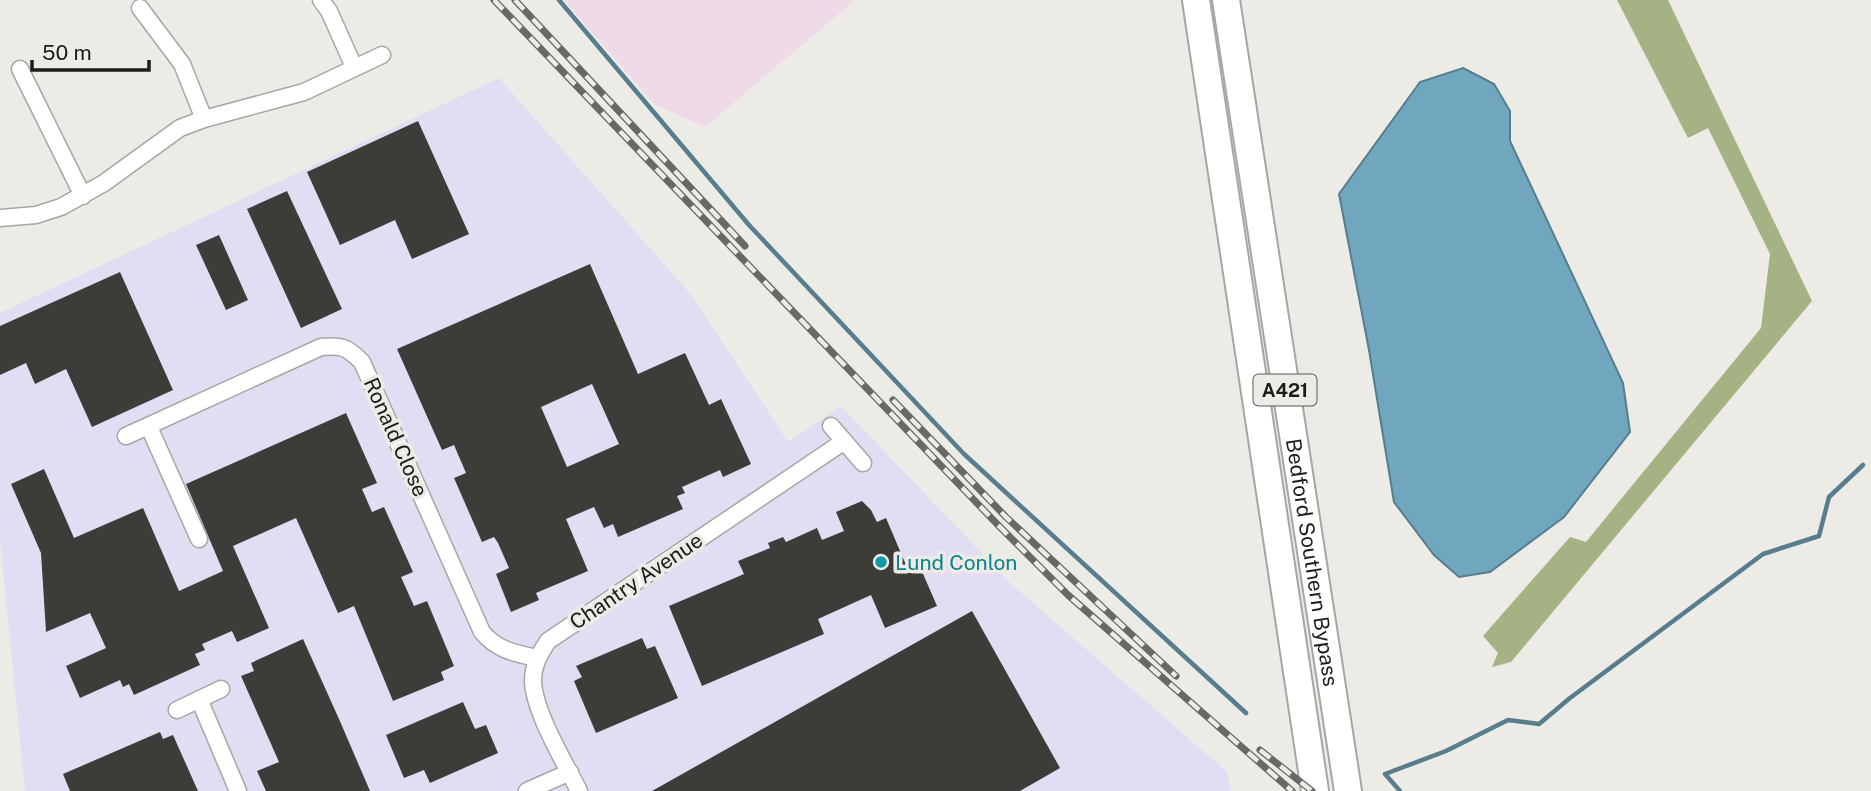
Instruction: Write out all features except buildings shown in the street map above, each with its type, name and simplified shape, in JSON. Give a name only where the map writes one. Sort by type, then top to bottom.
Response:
[{"type":"highway","name":"Bedford Southern Bypass","points":[[1196,0],[1315,791]]},
{"type":"highway","name":"Bedford Southern Bypass","points":[[1226,0],[1347,785]]},
{"type":"street","points":[[321,0],[329,11],[354,67]]},
{"type":"street","points":[[140,8],[182,64],[204,119]]},
{"type":"street","points":[[0,218],[36,215],[61,207],[104,183],[180,128],[304,92],[382,55]]},
{"type":"street","points":[[20,69],[39,88],[83,196]]},
{"type":"street","name":"Ronald Close","points":[[126,436],[321,347],[340,345],[362,362],[482,632],[492,645],[511,653],[537,658]]},
{"type":"street","points":[[831,426],[863,463]]},
{"type":"street","points":[[149,427],[199,539]]},
{"type":"street","name":"Chantry Avenue","points":[[537,658],[548,640],[843,442]]},
{"type":"street","points":[[537,658],[533,680],[537,705],[579,791]]},
{"type":"street","points":[[177,710],[221,689]]},
{"type":"street","points":[[199,699],[238,791]]},
{"type":"street","points":[[527,791],[570,772]]},
{"type":"shaded area","points":[[564,0],[855,0],[705,127],[654,104]]},
{"type":"shaded area","points":[[499,78],[692,296],[788,442],[841,406],[1010,583],[1227,772],[1231,791],[25,791],[0,540],[0,313]]},
{"type":"green space","points":[[1617,0],[1668,0],[1812,301],[1511,662],[1492,667],[1498,653],[1483,636],[1570,537],[1586,542],[1761,328],[1770,254],[1708,128],[1688,138]]},
{"type":"water","points":[[1463,68],[1494,84],[1510,111],[1510,141],[1623,383],[1630,432],[1564,517],[1490,572],[1459,577],[1434,555],[1394,502],[1369,350],[1339,194],[1420,82]]},
{"type":"waterway","points":[[559,0],[749,225],[964,454],[1246,713]]},
{"type":"waterway","points":[[1400,791],[1385,774],[1446,751],[1508,720],[1539,724],[1763,554],[1819,536],[1829,497],[1863,465]]},
{"type":"railway","points":[[494,0],[1068,595],[1292,791]]},
{"type":"railway","points":[[515,0],[745,246]]},
{"type":"railway","points":[[893,400],[1006,517],[1176,676]]},
{"type":"railway","points":[[1260,750],[1312,791]]},
{"type":"place","name":"Lund Conlon","points":[[881,562]]}]
